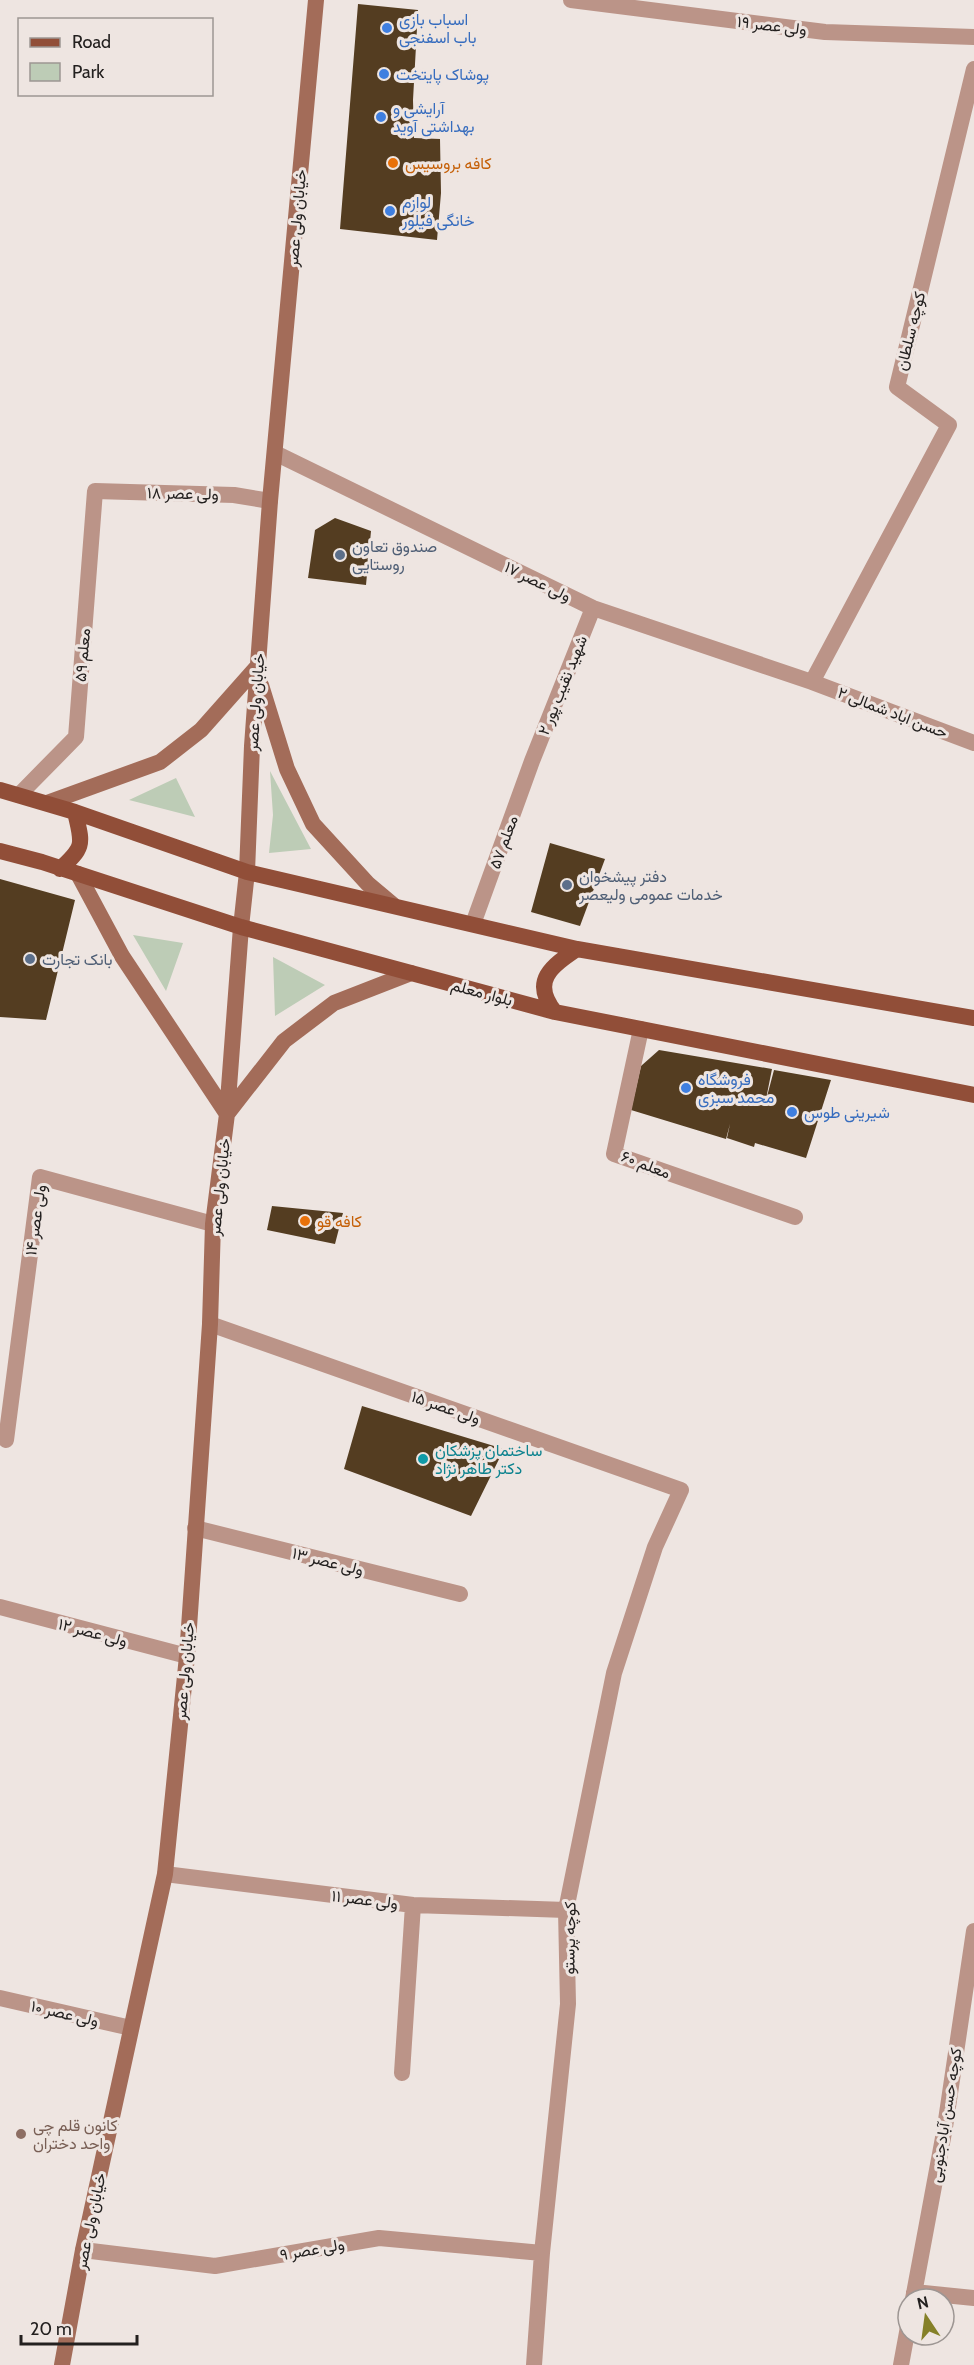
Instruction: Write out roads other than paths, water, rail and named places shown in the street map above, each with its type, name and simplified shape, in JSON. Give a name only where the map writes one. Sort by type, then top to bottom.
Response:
[{"type":"main road","name":"خیابان ولی عصر","points":[[62,2365],[83,2250],[165,1874],[187,1656],[210,1324],[213,1224],[227,1113],[247,872],[252,746],[270,501],[316,0]]},
{"type":"main road","points":[[47,803],[160,762],[201,730],[256,668],[287,769],[313,824],[368,884],[393,905]]},
{"type":"main road","points":[[0,790],[75,812],[247,872],[578,949],[974,1018]]},
{"type":"main road","points":[[60,869],[76,855],[81,842],[75,812]]},
{"type":"main road","name":"بلوار معلم","points":[[0,851],[241,927],[555,1012],[974,1095]]},
{"type":"main road","points":[[78,874],[122,956],[227,1113],[284,1041],[334,1003],[411,973]]},
{"type":"main road","points":[[555,1012],[547,1002],[545,995],[546,975],[555,964],[578,949]]},
{"type":"street","name":"ولی عصر ۱۹","points":[[572,0],[825,32],[974,38]]},
{"type":"street","name":"کوچه سلطان","points":[[812,682],[949,424],[897,387],[974,69]]},
{"type":"street","name":"ولی عصر ۱۷","points":[[275,453],[593,608],[812,682]]},
{"type":"street","name":"ولی عصر ۱۸","points":[[95,491],[234,495],[270,501]]},
{"type":"street","name":"معلم ۵۹","points":[[19,795],[76,737],[95,491]]},
{"type":"street","name":"شهید نقیب پور ۲","points":[[532,761],[593,608]]},
{"type":"street","name":"حسن اباد شمالی ۲","points":[[812,682],[974,743]]},
{"type":"street","name":"معلم ۵۷","points":[[473,924],[532,761]]},
{"type":"street","name":"معلم ۶۰","points":[[641,1029],[614,1154],[795,1217]]},
{"type":"street","name":"ولی عصر ۱۴","points":[[6,1440],[40,1177],[213,1224]]},
{"type":"street","name":"ولی عصر ۱۵","points":[[210,1324],[681,1490]]},
{"type":"street","name":"کوچه پرستو","points":[[534,2365],[542,2253],[568,2004],[566,1910],[614,1673],[655,1547],[681,1490]]},
{"type":"street","name":"ولی عصر ۱۳","points":[[195,1528],[460,1594]]},
{"type":"street","name":"ولی عصر ۱۲","points":[[0,1607],[187,1656]]},
{"type":"street","name":"ولی عصر ۱۱","points":[[165,1874],[413,1905],[566,1910]]},
{"type":"street","points":[[402,2073],[413,1905]]},
{"type":"street","name":"کوچه حسن آبادجنوبی","points":[[915,2287],[945,2127],[974,1931]]},
{"type":"street","name":"ولی عصر ۱۰","points":[[0,1998],[131,2028]]},
{"type":"street","name":"ولی عصر ۹","points":[[83,2250],[215,2266],[379,2238],[542,2253]]},
{"type":"street","points":[[956,2297],[974,2298]]},
{"type":"street","points":[[901,2365],[904,2347]]},
{"type":"place","name":"اسباب بازی باب اسفنجی","points":[[387,28]]},
{"type":"place","name":"پوشاک پایتخت","points":[[384,74]]},
{"type":"place","name":"آرایشی و بهداشتی آوید","points":[[381,117]]},
{"type":"place","name":"کافه بروسیس","points":[[393,163]]},
{"type":"place","name":"لوازم خانگی فیلور","points":[[390,211]]},
{"type":"place","name":"صندوق تعاون روستایی","points":[[340,555]]},
{"type":"place","name":"دفتر پیشخوان خدمات عمومی ولیعصر","points":[[567,885]]},
{"type":"place","name":"بانک تجارت","points":[[30,959]]},
{"type":"place","name":"فروشگاه محمد سبزی","points":[[686,1088]]},
{"type":"place","name":"شیرینی طوس","points":[[792,1112]]},
{"type":"place","name":"کافه قو","points":[[305,1221]]},
{"type":"place","name":"ساختمان پزشکان دکتر طاهر نژاد","points":[[423,1459]]},
{"type":"place","name":"کانون قلم چی واحد دختران","points":[[21,2134]]}]
